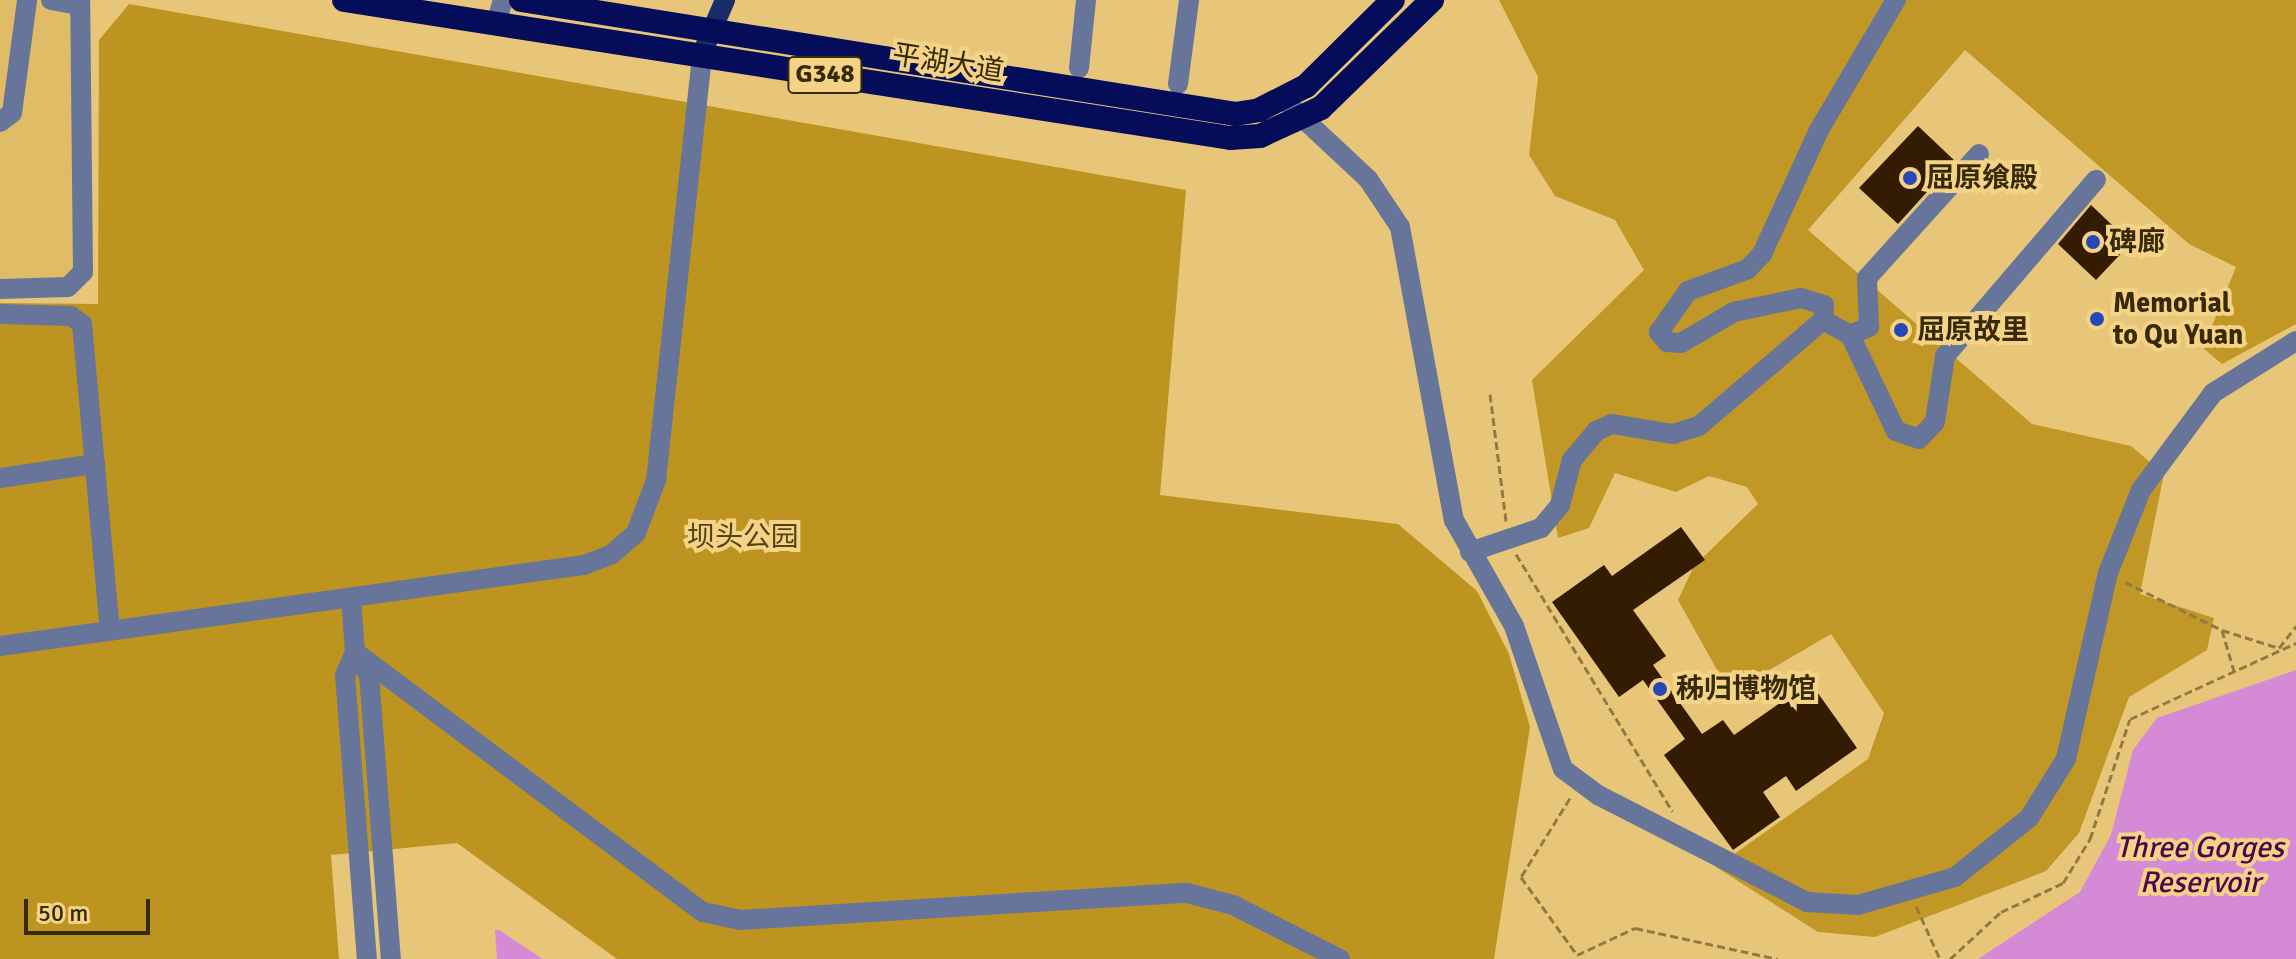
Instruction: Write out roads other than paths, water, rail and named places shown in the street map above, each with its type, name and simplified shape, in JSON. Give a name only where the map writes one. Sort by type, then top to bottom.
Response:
[{"type":"highway","name":"平湖大道","points":[[344,0],[499,12],[702,55],[1230,138],[1260,136],[1303,119]]},
{"type":"highway","name":"平湖大道","points":[[521,0],[1235,114],[1283,100]]},
{"type":"highway","name":"G348","points":[[1283,100],[1393,0]]},
{"type":"highway","name":"G348","points":[[1303,119],[1432,0]]},
{"type":"main road","points":[[702,55],[725,0]]},
{"type":"street","points":[[0,122],[12,113],[27,0]]},
{"type":"street","points":[[0,289],[68,287],[83,272],[80,2],[51,0]]},
{"type":"street","points":[[1079,68],[1086,0]]},
{"type":"street","points":[[1178,84],[1189,0]]},
{"type":"street","points":[[1470,552],[1508,542],[1552,517],[1572,460],[1596,431],[1629,424],[1673,434],[1699,426],[1823,320],[1824,305],[1801,298],[1734,312],[1681,343],[1667,342],[1659,332],[1688,291],[1748,269],[1762,254],[1819,130],[1896,0]]},
{"type":"street","points":[[0,646],[584,565],[636,533],[656,480],[702,55]]},
{"type":"street","points":[[1283,100],[1374,187],[1400,227],[1449,503],[1470,552],[1514,626],[1553,749],[1579,784],[1807,902],[1858,905],[1955,877],[2012,835],[2057,780],[2108,573],[2128,517],[2173,438],[2235,375],[2296,341]]},
{"type":"street","points":[[1850,335],[1869,327],[1867,278],[1979,154]]},
{"type":"street","points":[[1823,320],[1850,335],[1896,431],[1911,439],[1926,435],[1935,422],[1945,356],[2096,180]]},
{"type":"street","points":[[0,314],[71,316],[82,324],[110,631]]},
{"type":"street","points":[[0,478],[95,464]]},
{"type":"street","points":[[351,598],[355,652],[369,675],[391,959]]},
{"type":"street","points":[[355,652],[345,675],[367,959]]},
{"type":"street","points":[[355,652],[703,912],[740,920],[1187,893],[1233,905],[1340,959]]},
{"type":"water","name":"Three Gorges Reservoir","points":[[2296,670],[2296,959],[1978,959],[2080,892],[2111,835],[2133,750],[2157,718]]},
{"type":"water","points":[[495,930],[499,930],[543,959],[497,959]]},
{"type":"place","name":"屈原飨殿","points":[[1910,178]]},
{"type":"place","name":"碑廊","points":[[2093,242]]},
{"type":"place","name":"Memorial to Qu Yuan","points":[[2097,319]]},
{"type":"place","name":"屈原故里","points":[[1901,330]]},
{"type":"place","name":"秭归博物馆","points":[[1660,689]]},
{"type":"park label","name":"坝头公园","points":[[743,537]]}]
